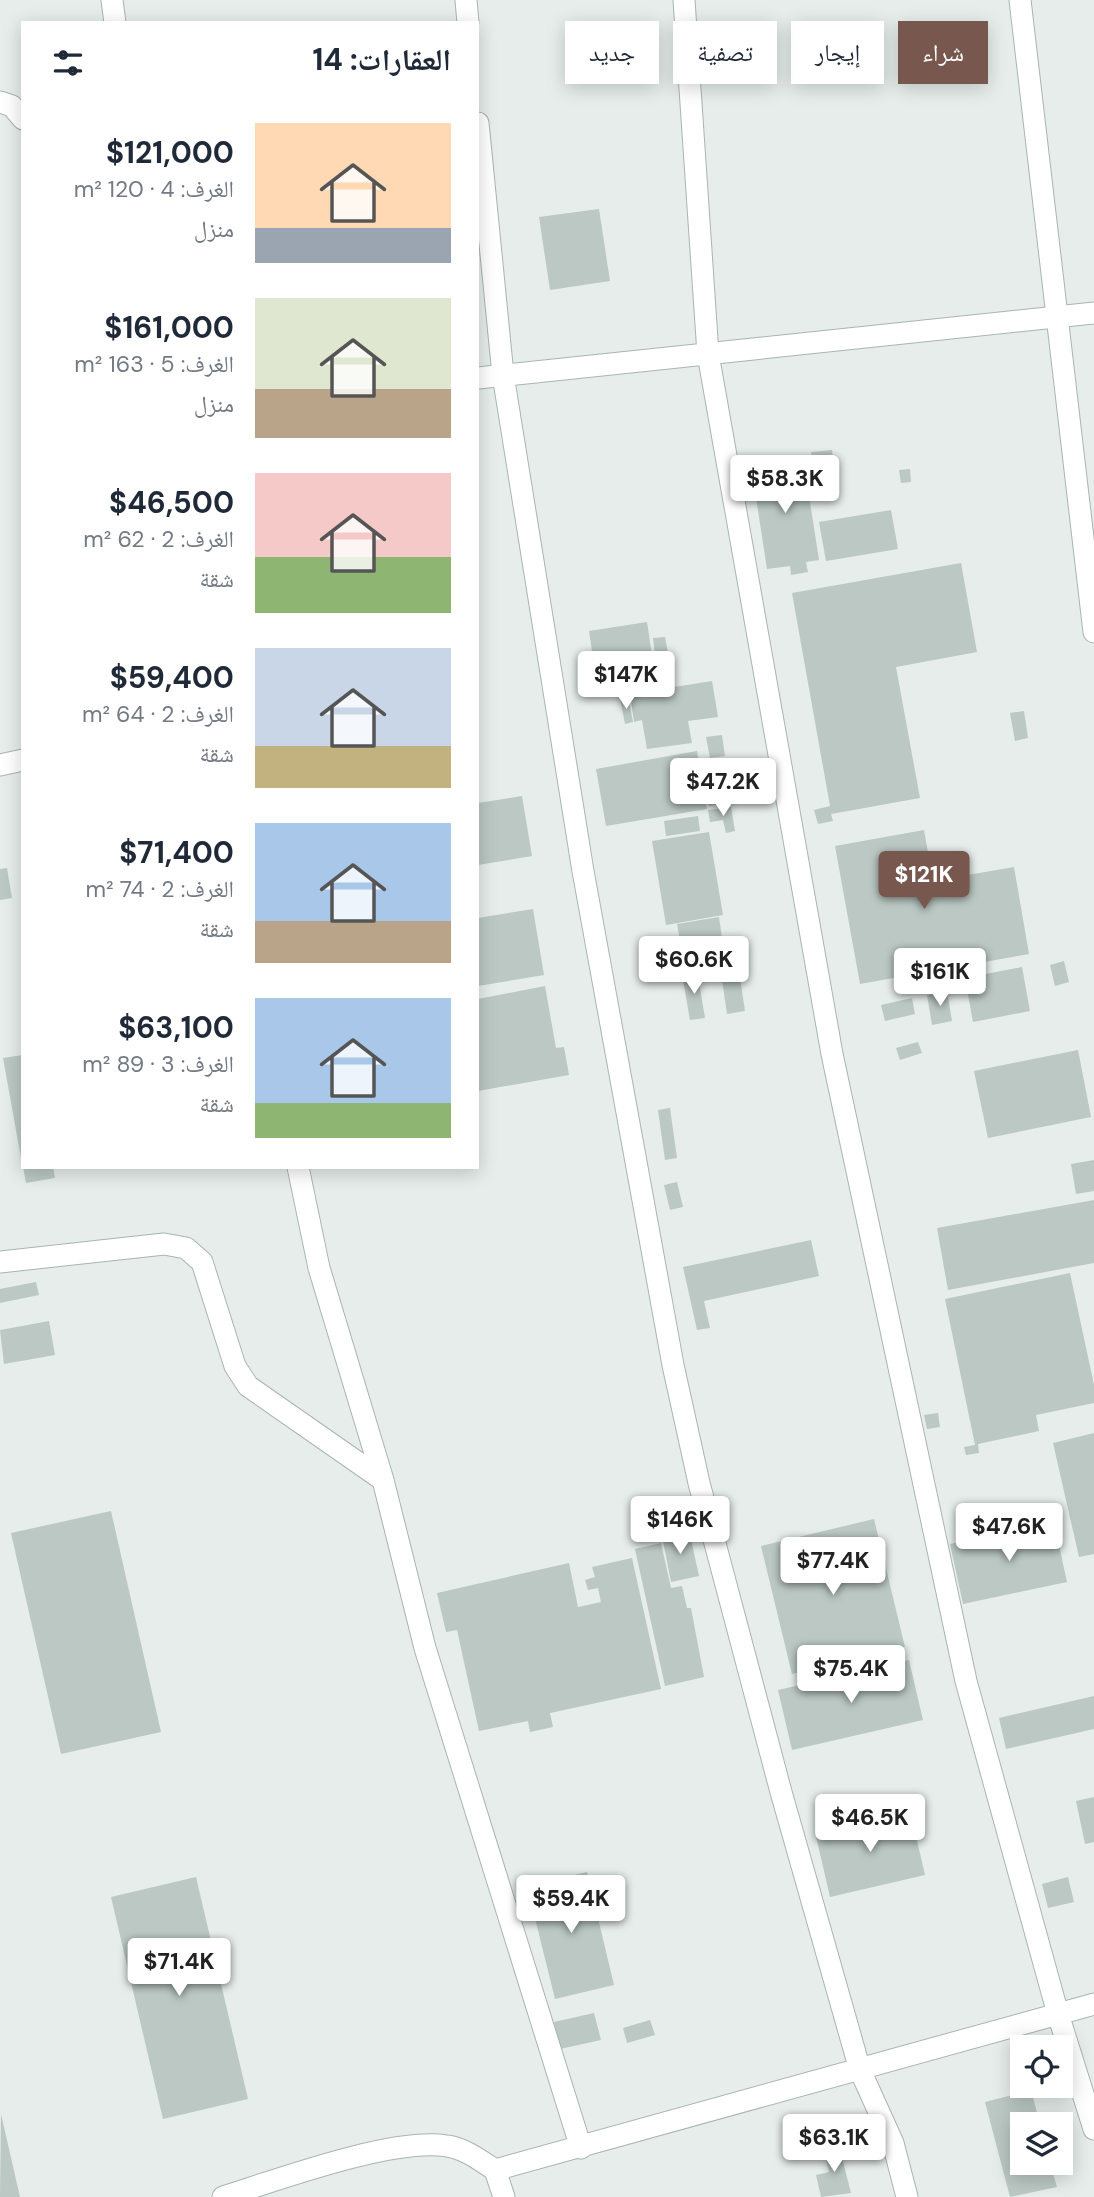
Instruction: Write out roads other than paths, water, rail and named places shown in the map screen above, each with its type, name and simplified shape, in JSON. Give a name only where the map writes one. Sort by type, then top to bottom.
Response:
[{"type":"street","points":[[112,0],[115,21]]},
{"type":"street","points":[[466,0],[468,21]]},
{"type":"street","points":[[684,0],[708,354],[832,1054],[966,1681],[1058,2014],[1094,2129]]},
{"type":"street","points":[[1020,0],[1094,632]]},
{"type":"street","points":[[0,102],[12,106],[21,117]]},
{"type":"street","points":[[479,133],[503,375],[583,871],[673,1365],[724,1577],[860,2070],[893,2143],[907,2197]]},
{"type":"street","points":[[479,378],[1094,313]]},
{"type":"street","points":[[0,765],[21,760]]},
{"type":"street","points":[[298,1169],[319,1268],[383,1480],[425,1648],[581,2148]]},
{"type":"street","points":[[0,1262],[164,1244],[187,1248],[202,1262],[235,1366],[248,1386],[383,1480]]},
{"type":"street","points":[[223,2197],[357,2157],[421,2145],[449,2146],[495,2170],[1094,2004]]},
{"type":"street","points":[[495,2170],[504,2197]]}]
